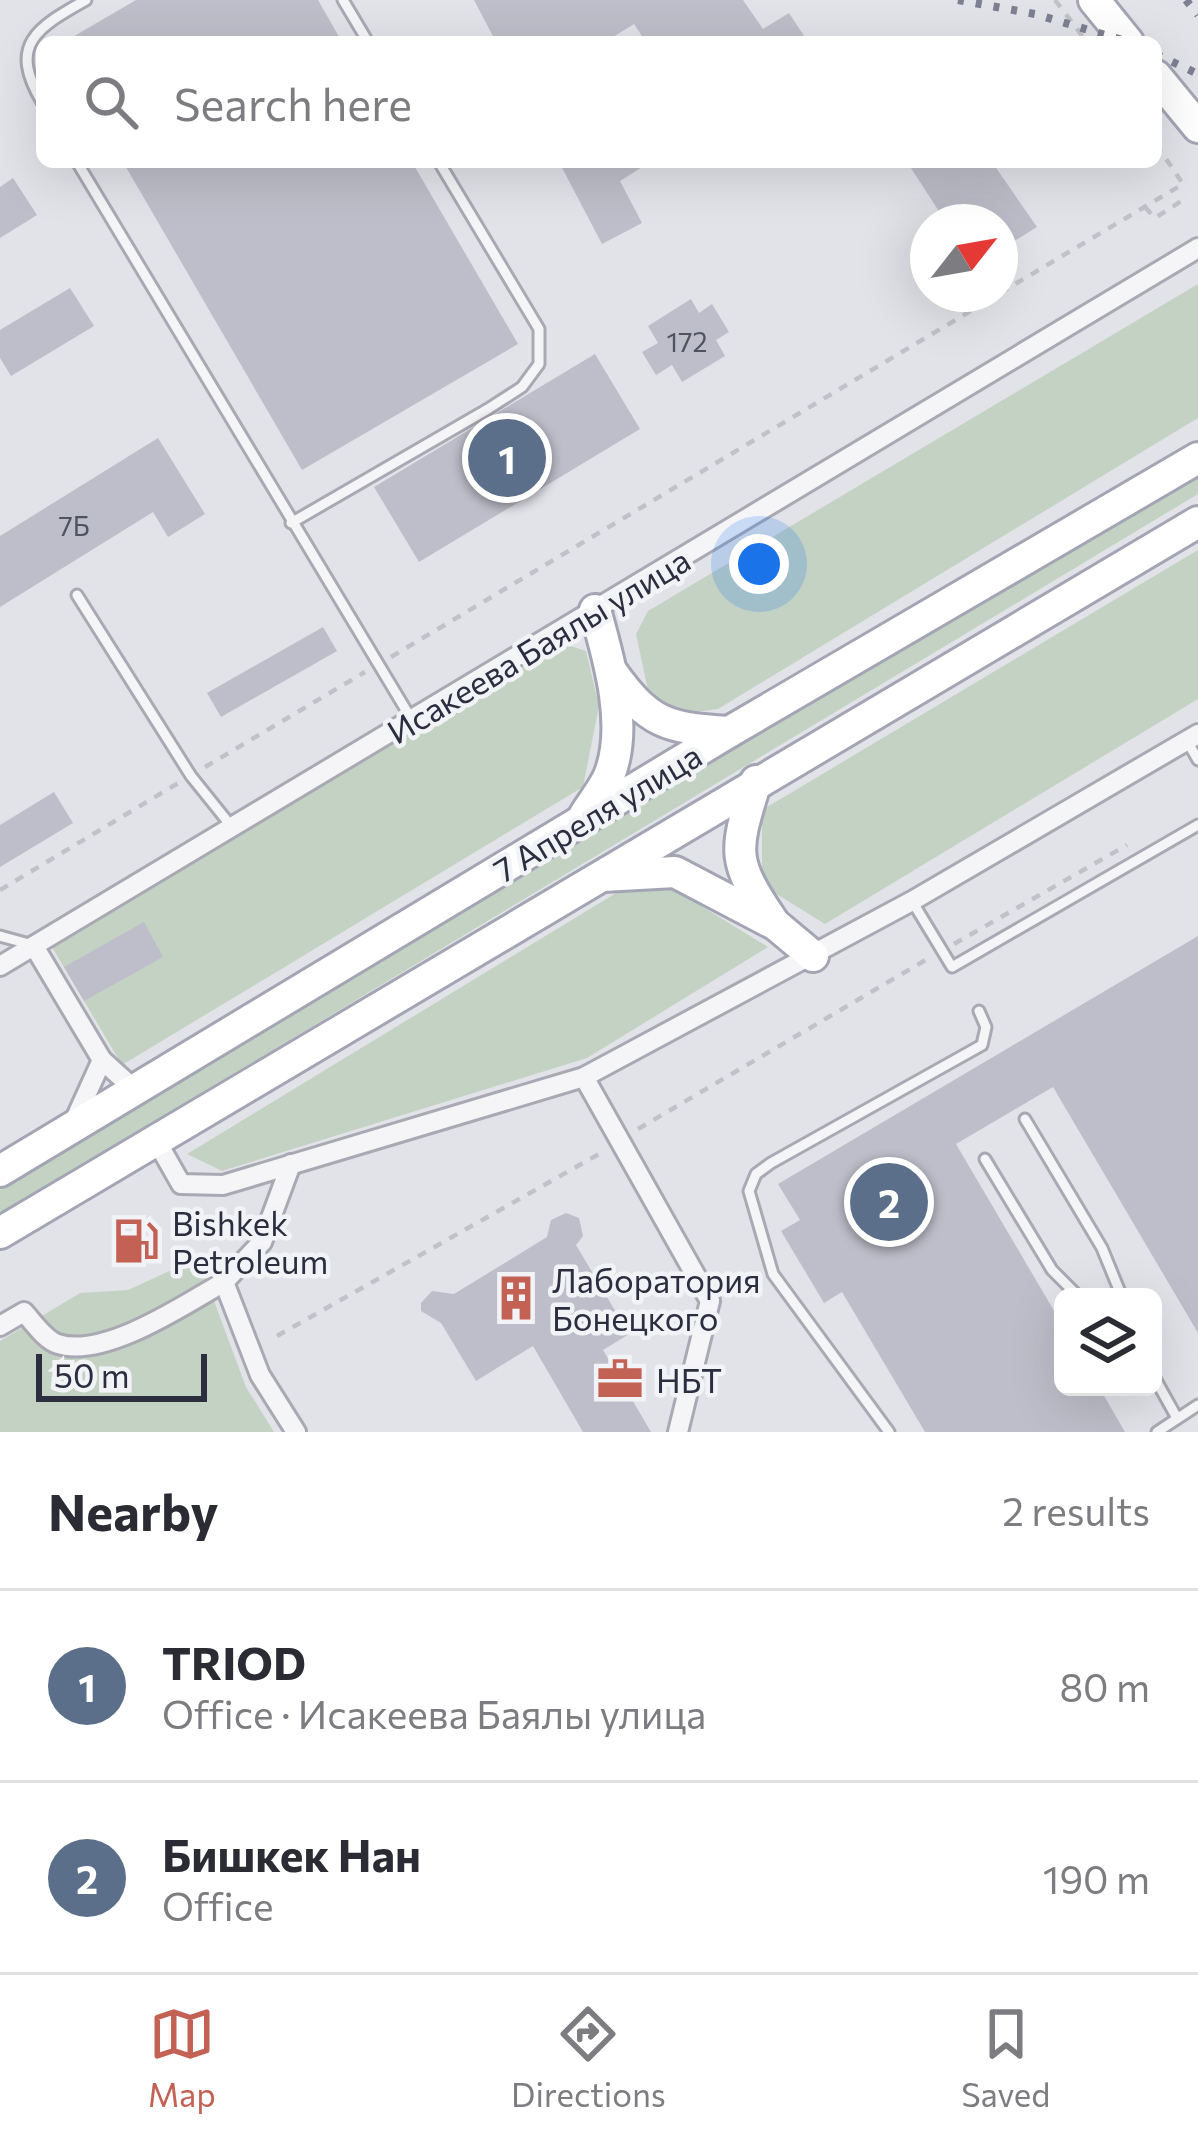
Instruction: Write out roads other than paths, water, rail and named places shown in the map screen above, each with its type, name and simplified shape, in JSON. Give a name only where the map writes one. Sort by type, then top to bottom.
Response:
[{"type":"main road","points":[[1094,0],[1124,36]]},
{"type":"main road","points":[[1162,83],[1198,128]]},
{"type":"main road","name":"7 Апреля улица","points":[[0,1171],[729,732],[1198,458]]},
{"type":"main road","name":"7 Апреля улица","points":[[0,1233],[1198,522]]},
{"type":"main road","points":[[579,823],[609,776],[615,748],[612,672],[595,610]]},
{"type":"main road","points":[[612,672],[653,719],[680,729],[729,732]]},
{"type":"main road","points":[[756,781],[739,838],[741,874],[776,925]]},
{"type":"main road","points":[[596,876],[675,872],[776,925],[813,956]]},
{"type":"street","name":"Исакеева Баялы улица","points":[[0,966],[1198,248]]},
{"type":"street","points":[[155,1140],[181,1184],[223,1185],[584,1077],[912,901],[1192,737]]},
{"type":"street","points":[[34,946],[103,1060],[134,1089]]},
{"type":"street","points":[[71,1128],[103,1060]]},
{"type":"street","points":[[584,1077],[710,1300],[678,1432]]},
{"type":"street","points":[[0,1326],[24,1312],[53,1343],[80,1348],[131,1332],[224,1282],[262,1242],[291,1164]]},
{"type":"street","points":[[224,1282],[260,1375],[296,1432]]},
{"type":"lane","points":[[36,93],[24,72],[28,45],[47,22],[86,0]]},
{"type":"lane","points":[[343,0],[364,36]]},
{"type":"lane","points":[[81,168],[412,720]]},
{"type":"lane","points":[[291,524],[505,398],[539,364],[539,329],[444,168]]},
{"type":"lane","points":[[77,595],[191,776],[232,827]]},
{"type":"lane","points":[[1192,737],[1198,760]]},
{"type":"lane","points":[[952,967],[1198,825]]},
{"type":"lane","points":[[912,901],[959,978]]},
{"type":"lane","points":[[0,936],[34,946]]},
{"type":"lane","points":[[890,1432],[773,1274],[749,1191],[756,1174],[771,1163],[974,1051],[986,1027],[979,1011]]},
{"type":"lane","points":[[1024,1119],[1102,1248],[1118,1288]]},
{"type":"lane","points":[[985,1159],[1052,1270],[1070,1288]]},
{"type":"lane","points":[[1162,1392],[1177,1418]]},
{"type":"lane","points":[[1157,1432],[1198,1406]]},
{"type":"railway","points":[[958,0],[1035,14],[1109,36]]},
{"type":"railway","points":[[1186,0],[1198,15]]},
{"type":"railway","points":[[1162,57],[1198,74]]},
{"type":"place","name":"TRIOD","points":[[507,458]]},
{"type":"place","name":"Бишкек Нан","points":[[889,1202]]},
{"type":"place","name":"Bishkek Petroleum","points":[[136,1241]]},
{"type":"place","name":"Лаборатория Бонецкого","points":[[516,1298]]},
{"type":"place","name":"НБТ","points":[[620,1379]]}]
